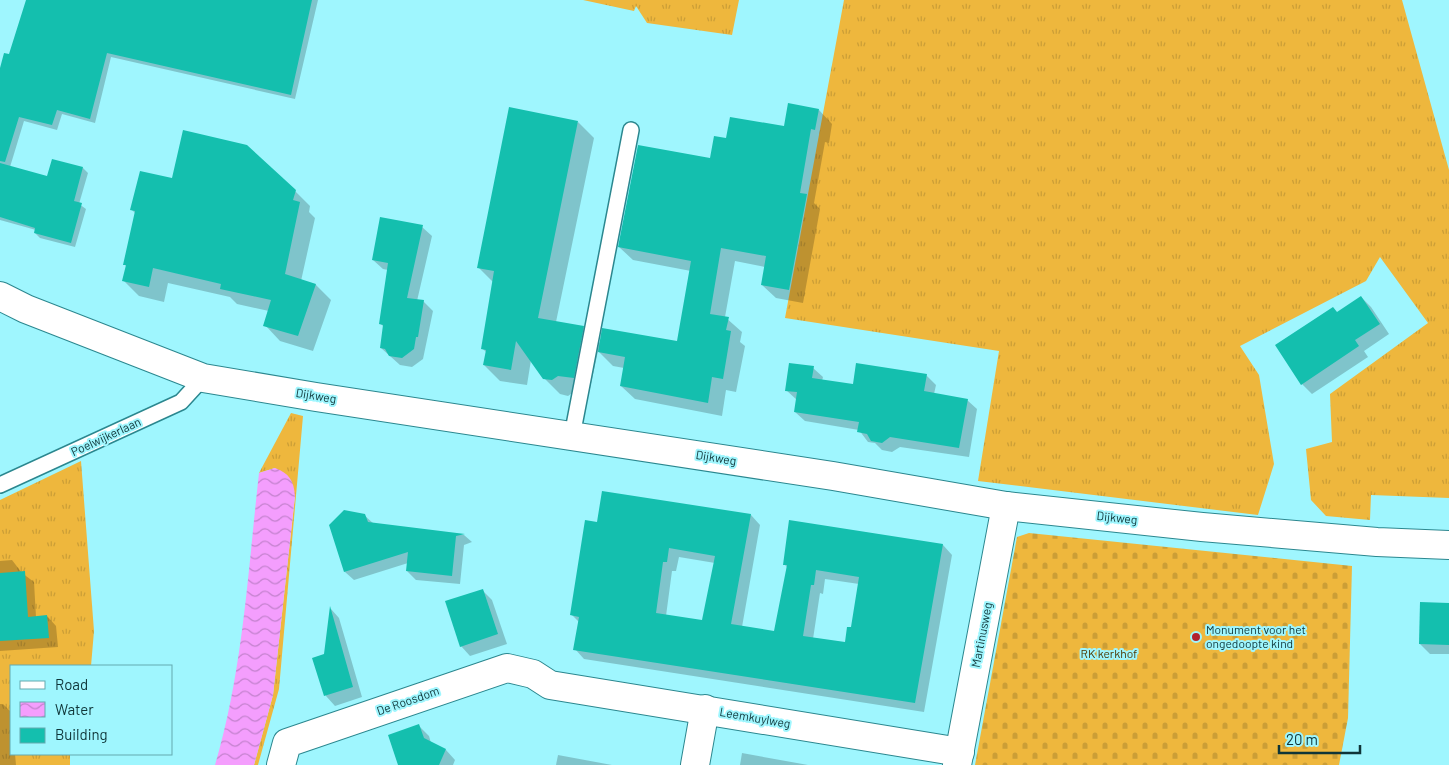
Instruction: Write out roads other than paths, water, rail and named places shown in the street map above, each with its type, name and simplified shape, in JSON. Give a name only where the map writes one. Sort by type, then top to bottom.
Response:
[{"type":"street","name":"Dijkweg","points":[[0,296],[26,309],[203,378],[833,476],[1006,506],[1202,527],[1377,542],[1449,545]]},
{"type":"street","name":"Martinusweg","points":[[958,759],[1006,506]]},
{"type":"street","name":"De Roosdom","points":[[281,765],[287,742],[506,668],[533,674],[550,684]]},
{"type":"street","name":"Leemkuylweg","points":[[550,684],[705,709],[958,759]]},
{"type":"street","points":[[695,765],[705,709]]},
{"type":"lane","points":[[572,436],[631,130]]},
{"type":"lane","name":"Poelwijkerlaan","points":[[0,485],[181,402],[203,378]]},
{"type":"water","points":[[275,468],[284,472],[290,478],[295,496],[273,695],[254,765],[215,765],[232,693],[238,657],[248,583],[259,473]]},
{"type":"place","name":"Monument voor het ongedoopte kind","points":[[1196,637]]},
{"type":"park label","name":"RK kerkhof","points":[[1109,654]]}]
